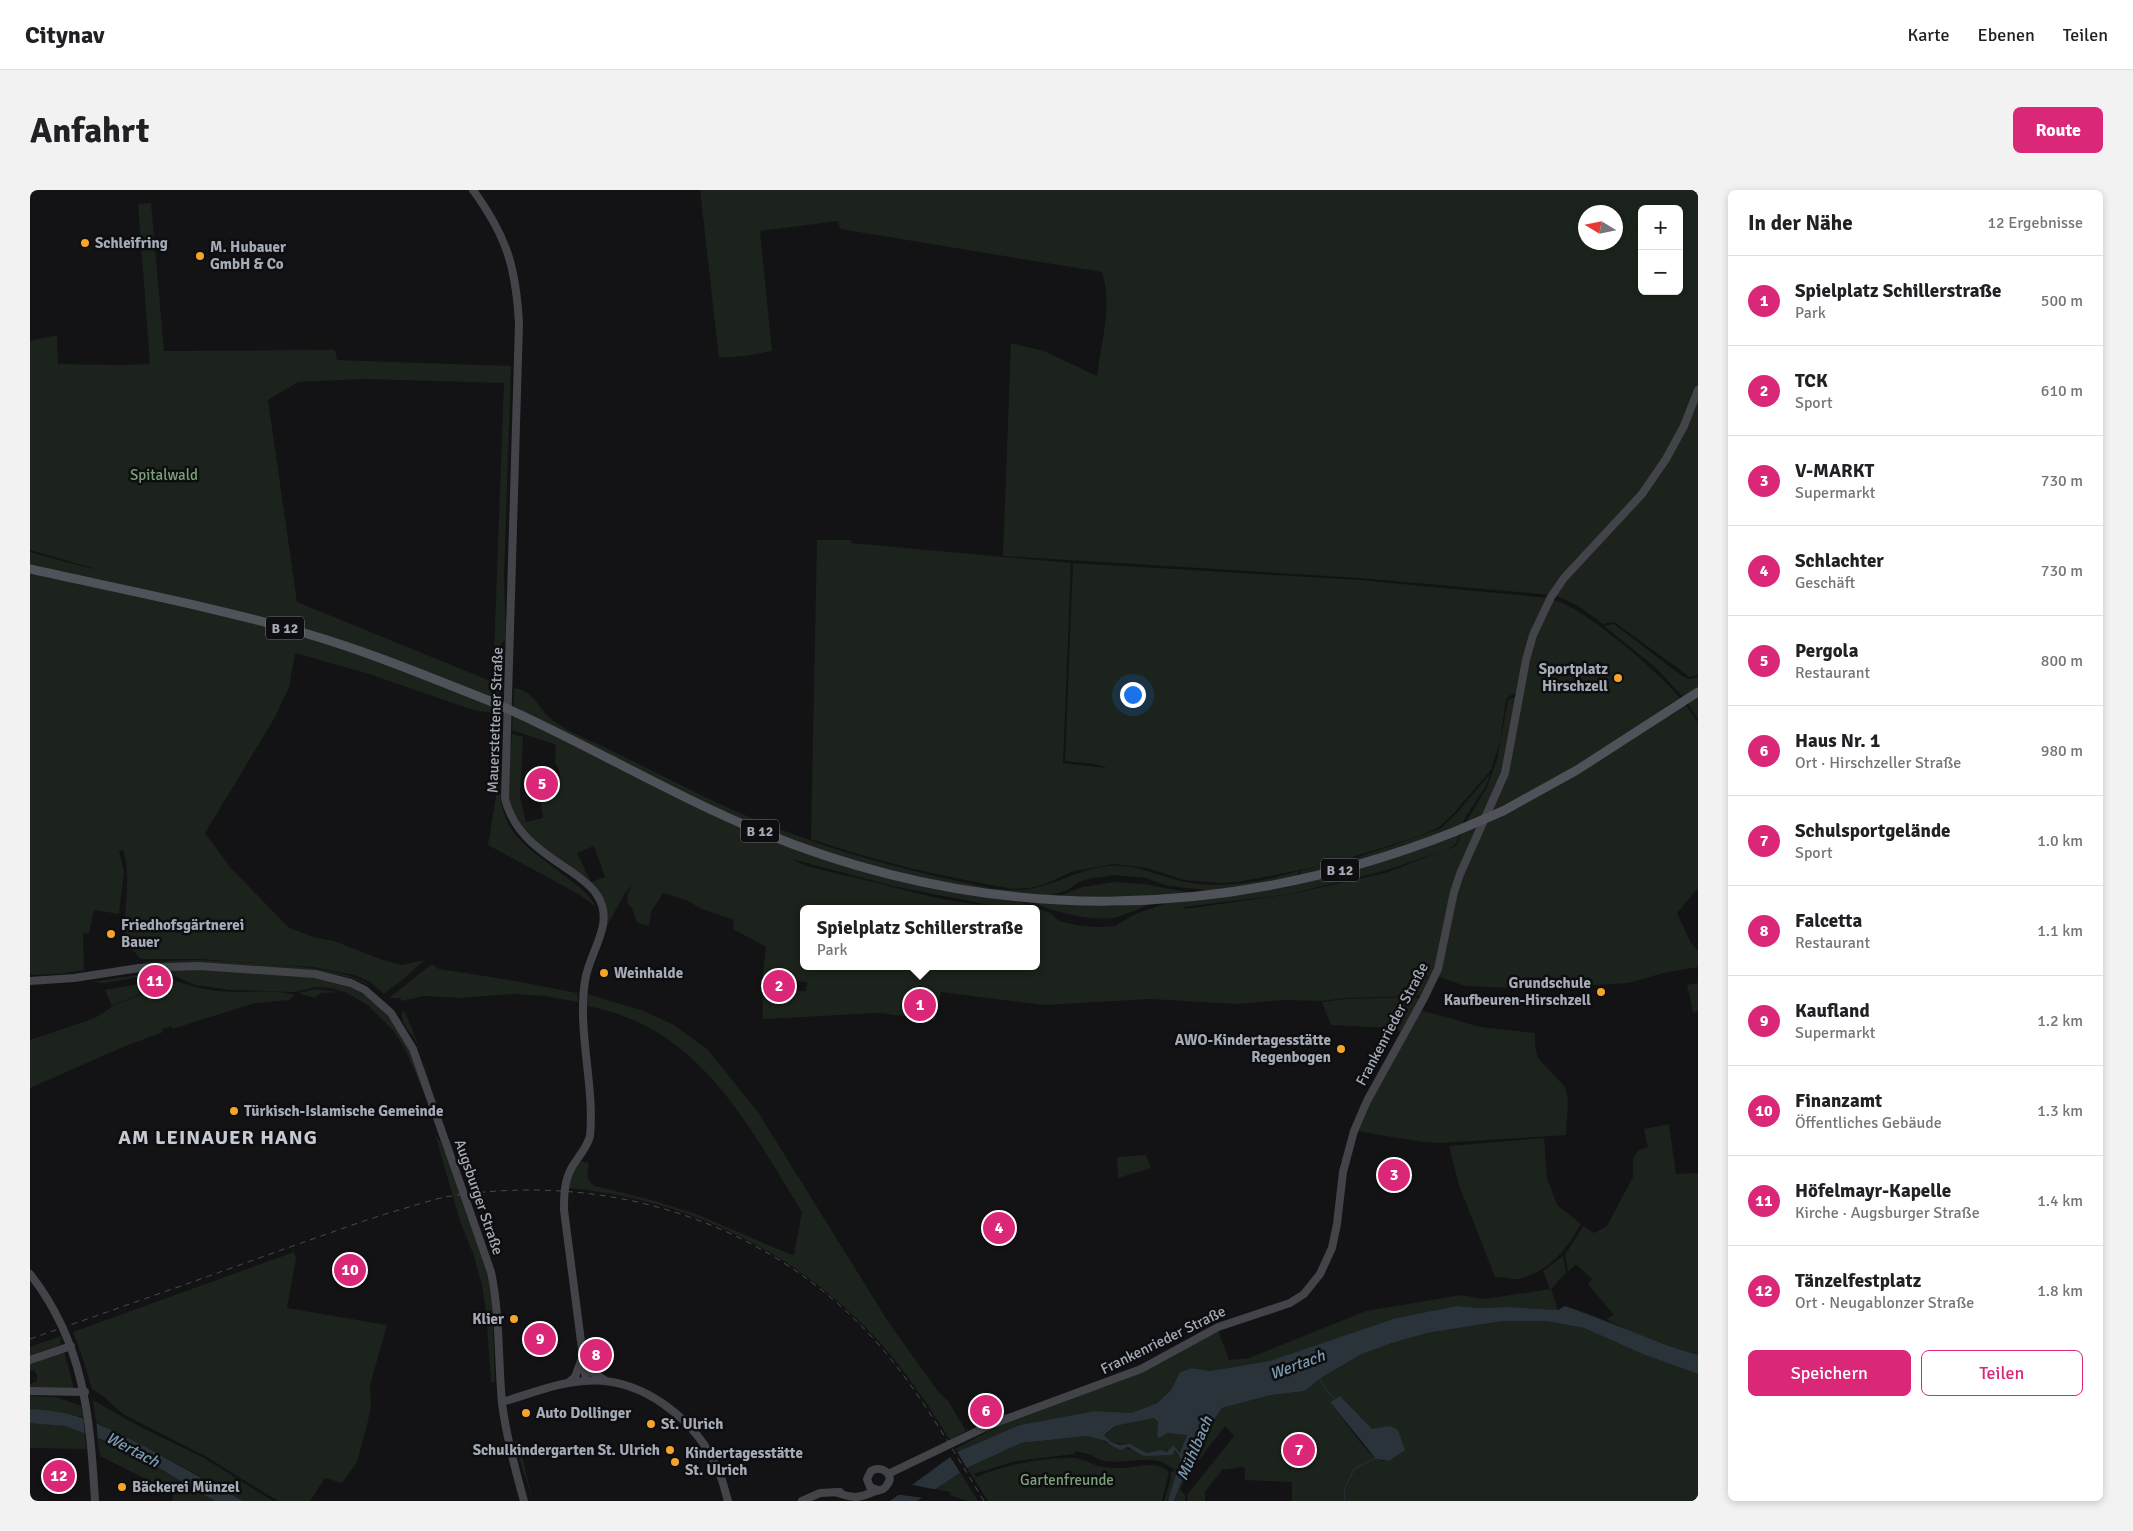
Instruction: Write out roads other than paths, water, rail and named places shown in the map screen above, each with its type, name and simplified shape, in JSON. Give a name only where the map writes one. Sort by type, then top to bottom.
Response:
[{"type":"main road","name":"Mauerstettener Straße","points":[[473,190],[494,221],[506,246],[512,267],[519,324],[510,704],[505,798],[510,815],[524,836],[542,852],[587,884],[596,893],[603,908],[603,931],[588,968],[584,996],[590,1136],[569,1174],[564,1198],[567,1242],[586,1380]]},
{"type":"main road","name":"Frankenrieder Straße","points":[[886,1471],[933,1452],[992,1424],[1124,1377],[1171,1354],[1218,1327],[1290,1303],[1304,1294],[1320,1274],[1332,1248],[1337,1224],[1343,1172],[1354,1131],[1367,1100],[1427,991],[1441,958],[1454,892],[1460,874],[1505,773],[1526,660],[1536,628],[1551,596],[1564,578],[1642,494],[1675,442],[1698,390]]},
{"type":"main road","name":"B 12","points":[[30,569],[169,600],[311,635],[378,657],[521,714],[734,820],[799,846],[850,864],[908,879],[1017,898],[1117,902],[1222,894],[1301,880],[1387,857],[1504,811],[1577,770],[1698,692]]},
{"type":"main road","name":"Augsburger Straße","points":[[30,981],[74,978],[139,968],[208,966],[315,974],[365,990],[391,1013],[413,1049],[491,1272],[496,1300],[502,1402],[524,1501]]},
{"type":"main road","points":[[30,1274],[50,1302],[71,1346],[85,1392],[96,1501]]},
{"type":"main road","points":[[30,1360],[71,1346]]},
{"type":"main road","points":[[583,1361],[587,1369],[610,1383]]},
{"type":"main road","points":[[567,1383],[575,1377],[583,1361]]},
{"type":"main road","points":[[502,1402],[555,1385],[586,1380],[610,1383],[639,1391],[669,1407],[678,1415],[708,1452],[719,1472],[728,1501]]},
{"type":"main road","points":[[30,1391],[85,1392]]},
{"type":"main road","points":[[802,1501],[820,1493],[835,1492],[860,1495],[884,1489],[888,1484],[886,1471],[875,1468],[867,1479],[869,1485],[878,1490]]},
{"type":"main road","points":[[860,1495],[869,1485]]},
{"type":"water","points":[[1457,1306],[1558,1310],[1565,1306],[1698,1355],[1698,1374],[1645,1355],[1584,1328],[1546,1321],[1503,1321],[1427,1333],[1392,1343],[1360,1355],[1321,1378],[1305,1391],[1271,1395],[1222,1408],[1207,1430],[1195,1453],[1174,1501],[1168,1501],[1180,1461],[1180,1457],[1175,1450],[1172,1455],[1144,1456],[1128,1447],[1120,1450],[1106,1441],[1087,1436],[1021,1443],[969,1467],[917,1501],[890,1501],[957,1452],[1020,1425],[1095,1411],[1131,1413],[1157,1403],[1171,1390],[1180,1372],[1192,1368],[1210,1371],[1269,1361],[1396,1318]],"holes":[[[1154,1418],[1158,1422],[1157,1435],[1159,1438],[1167,1433],[1187,1435],[1180,1453],[1173,1445],[1167,1452],[1161,1450],[1147,1453],[1130,1444],[1120,1445],[1111,1442],[1104,1435],[1115,1426]]]},
{"type":"water","points":[[1340,1396],[1372,1429],[1390,1426],[1398,1430],[1405,1450],[1389,1461],[1376,1459],[1330,1402]]},
{"type":"water","name":"Wertach","points":[[30,1409],[62,1413],[106,1427],[243,1501],[215,1501],[150,1463],[103,1440],[65,1426],[30,1423]]},
{"type":"waterway","points":[[1321,1379],[1322,1384],[1335,1400]]},
{"type":"waterway","points":[[1344,1501],[1345,1489],[1354,1469],[1376,1458]]},
{"type":"railway","points":[[30,1339],[352,1225],[445,1197],[504,1191],[562,1191],[620,1198],[676,1212],[730,1233],[781,1261],[828,1295],[871,1336],[903,1374],[984,1501]]},
{"type":"place","name":"Schleifring","points":[[85,243]]},
{"type":"place","name":"M. Hubauer GmbH & Co","points":[[200,256]]},
{"type":"place","name":"Sportplatz Hirschzell","points":[[1618,678]]},
{"type":"place","name":"Pergola","points":[[542,784]]},
{"type":"place","name":"Friedhofsgärtnerei Bauer","points":[[111,934]]},
{"type":"place","name":"Weinhalde","points":[[604,973]]},
{"type":"place","name":"Höfelmayr-Kapelle","points":[[155,981]]},
{"type":"place","name":"TCK","points":[[779,986]]},
{"type":"place","name":"Grundschule Kaufbeuren-Hirschzell","points":[[1601,992]]},
{"type":"place","name":"Spielplatz Schillerstraße","points":[[920,1005]]},
{"type":"place","name":"AWO-Kindertagesstätte Regenbogen","points":[[1341,1049]]},
{"type":"place","name":"Türkisch-Islamische Gemeinde","points":[[234,1111]]},
{"type":"place","name":"V-MARKT","points":[[1394,1175]]},
{"type":"place","name":"Schlachter","points":[[999,1228]]},
{"type":"place","name":"Finanzamt","points":[[350,1270]]},
{"type":"place","name":"Klier","points":[[514,1319]]},
{"type":"place","name":"Kaufland","points":[[540,1339]]},
{"type":"place","name":"Falcetta","points":[[596,1355]]},
{"type":"place","name":"Haus Nr. 1","points":[[986,1411]]},
{"type":"place","name":"Auto Dollinger","points":[[526,1413]]},
{"type":"place","name":"St. Ulrich","points":[[651,1424]]},
{"type":"place","name":"Schulkindergarten St. Ulrich","points":[[670,1450]]},
{"type":"place","name":"Schulsportgelände","points":[[1299,1450]]},
{"type":"place","name":"Kindertagesstätte St. Ulrich","points":[[675,1462]]},
{"type":"place","name":"Tänzelfestplatz","points":[[59,1476]]},
{"type":"place","name":"Bäckerei Münzel","points":[[122,1487]]},
{"type":"district","name":"AM LEINAUER HANG","points":[[218,1137]]},
{"type":"park label","name":"Spitalwald","points":[[164,475]]},
{"type":"park label","name":"Gartenfreunde","points":[[1067,1480]]},
{"type":"water label","name":"Mühlbach","points":[[1194,1448]]}]
